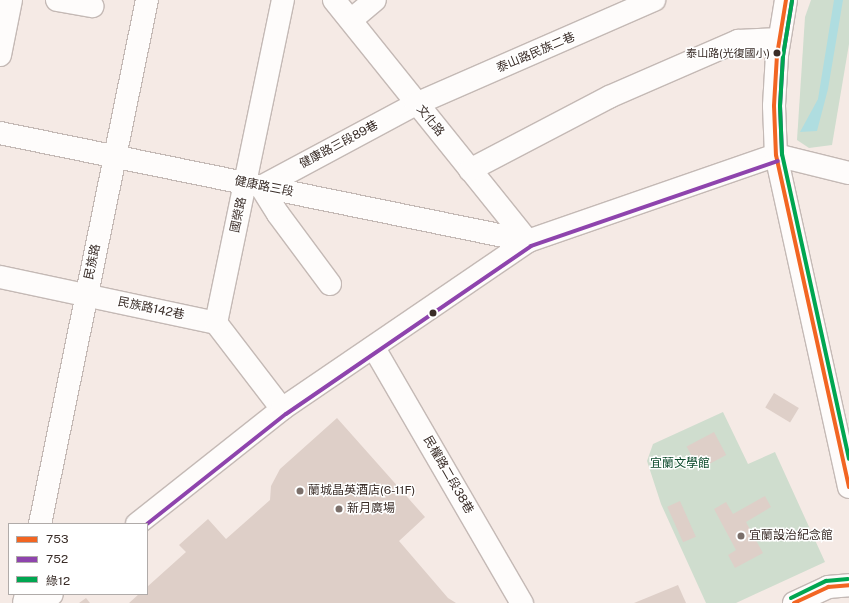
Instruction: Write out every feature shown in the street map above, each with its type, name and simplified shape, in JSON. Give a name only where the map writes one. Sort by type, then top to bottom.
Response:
[{"type":"street","points":[[0,55],[11,0]]},
{"type":"street","points":[[57,0],[92,6]]},
{"type":"street","name":"民族路","points":[[40,523],[147,0]]},
{"type":"street","name":"國榮路","points":[[216,323],[253,185],[283,0]]},
{"type":"street","name":"文化路","points":[[334,0],[416,104],[528,241]]},
{"type":"street","points":[[351,20],[375,0]]},
{"type":"street","name":"泰山路民族二巷","points":[[416,104],[654,0]]},
{"type":"street","points":[[786,0],[779,39],[774,106],[776,155],[849,487]]},
{"type":"street","points":[[470,170],[609,97],[738,41],[779,39]]},
{"type":"street","name":"健康路三段89巷","points":[[253,185],[416,104]]},
{"type":"street","name":"健康路三段","points":[[0,133],[528,241]]},
{"type":"street","points":[[138,523],[282,409],[374,348],[528,241],[776,155],[849,173]]},
{"type":"street","points":[[253,185],[278,214],[330,284]]},
{"type":"street","name":"民族路142巷","points":[[0,278],[216,323]]},
{"type":"street","points":[[216,323],[282,409]]},
{"type":"street","name":"民權路二段38巷","points":[[374,348],[522,603]]},
{"type":"street","points":[[794,603],[828,587],[849,585]]},
{"type":"street","points":[[42,603],[51,595]]},
{"type":"green space","points":[[811,0],[849,0],[849,44],[832,145],[809,148],[797,140],[805,17]]},
{"type":"green space","points":[[723,412],[748,464],[775,452],[825,562],[736,603],[706,603],[661,504],[647,461],[653,444]]},
{"type":"water","points":[[834,0],[843,0],[828,89],[817,131],[800,132],[818,99]]},
{"type":"building","points":[[774,393],[799,408],[790,423],[765,408]]},
{"type":"building","name":"新月廣場","points":[[337,418],[425,517],[399,541],[448,598],[456,603],[129,603],[138,595],[148,595],[148,586],[186,552],[179,545],[208,519],[226,539],[270,500],[271,486],[280,469]]},
{"type":"building","name":"宜蘭文學館","points":[[714,432],[726,455],[699,470],[687,447]]},
{"type":"building","name":"宜蘭設治紀念館","points":[[765,496],[771,507],[746,522],[763,553],[735,568],[728,555],[736,550],[714,509],[726,502],[733,514]]},
{"type":"building","points":[[680,501],[696,537],[683,542],[667,507]]},
{"type":"building","points":[[678,585],[686,603],[634,603]]},
{"type":"building","points":[[86,598],[90,603],[79,603]]},
{"type":"transit line","name":"753","points":[[786,0],[777,55],[774,106],[776,155],[849,487]]},
{"type":"transit line","name":"752","points":[[782,155],[780,106],[783,56],[792,1]]},
{"type":"transit line","name":"綠12","points":[[792,1],[783,56],[780,106],[782,154],[849,459]]},
{"type":"transit line","name":"752","points":[[148,523],[286,414],[531,246],[778,161]]},
{"type":"transit line","name":"綠12","points":[[791,598],[826,581],[848,579]]},
{"type":"transit line","name":"753","points":[[794,603],[828,587],[849,585]]},
{"type":"place","name":"泰山路(光復國小)","points":[[777,53]]},
{"type":"place","name":"蘭城晶英酒店(6-11F)","points":[[300,491]]},
{"type":"place","name":"新月廣場","points":[[339,509]]},
{"type":"place","name":"宜蘭設治紀念館","points":[[741,536]]}]
